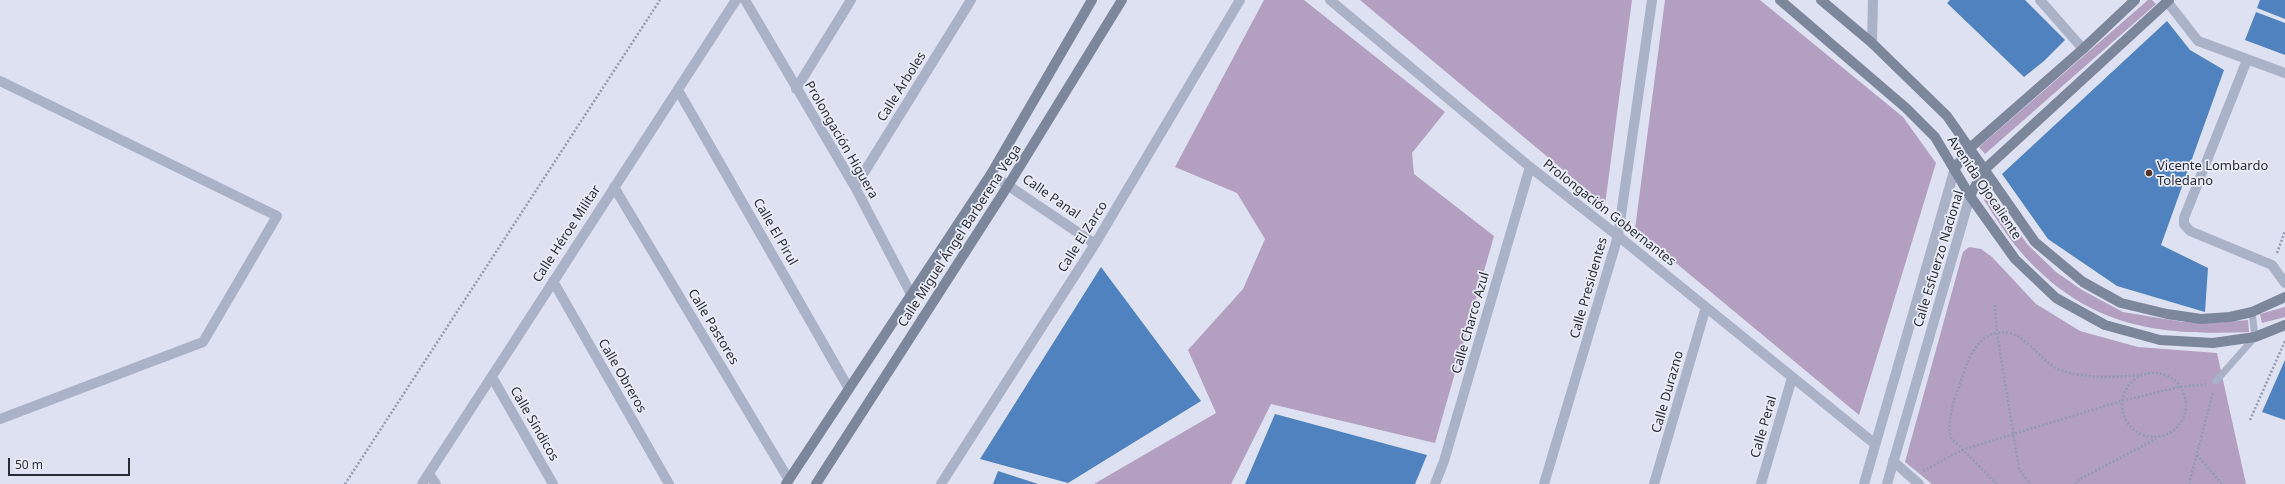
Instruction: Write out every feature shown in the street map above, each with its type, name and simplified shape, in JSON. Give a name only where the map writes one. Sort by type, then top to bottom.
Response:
[{"type":"street","name":"Calle Héroe Militar","points":[[422,484],[492,377],[552,281],[736,0]]},
{"type":"street","name":"Prolongación Higuera","points":[[745,0],[854,187],[912,294]]},
{"type":"street","points":[[796,89],[851,0]]},
{"type":"street","name":"Calle Árboles","points":[[854,187],[971,0]]},
{"type":"street","name":"Calle Miguel Ángel Barberena Vega","points":[[788,482],[848,387],[912,294],[991,174],[1092,0]]},
{"type":"street","name":"Calle Miguel Ángel Barberena Vega","points":[[816,484],[1009,184],[1122,0]]},
{"type":"street","name":"Calle El Zarco","points":[[941,484],[1095,244],[1240,0]]},
{"type":"street","name":"Prolongación Gobernantes","points":[[1330,0],[1530,167],[1706,306],[1792,378],[1875,444]]},
{"type":"street","name":"Calle Presidentes","points":[[1544,484],[1618,236],[1652,0]]},
{"type":"street","name":"Avenida Ojocaliente","points":[[1780,0],[1906,108],[1935,137],[1955,168],[1970,196],[2015,259],[2056,298],[2105,324],[2160,340],[2213,343],[2255,337],[2285,325]]},
{"type":"street","name":"Avenida Ojocaliente","points":[[1821,0],[1872,43],[1947,116],[2035,242],[2084,282],[2120,303],[2167,314],[2201,319],[2230,317],[2252,312],[2285,297]]},
{"type":"street","points":[[1872,43],[1873,0]]},
{"type":"street","points":[[2040,0],[2083,49]]},
{"type":"street","name":"Calle Esfuerzo Nacional","points":[[1864,484],[1955,168],[1970,147],[2083,49],[2135,0]]},
{"type":"street","points":[[2167,1],[2198,41],[2285,73]]},
{"type":"street","name":"Calle Esfuerzo Nacional","points":[[1887,484],[1970,196],[1984,170],[2167,1]]},
{"type":"street","points":[[2247,60],[2184,218],[2184,224],[2190,231],[2272,265],[2285,283]]},
{"type":"street","points":[[0,81],[277,216],[203,342],[0,418]]},
{"type":"street","name":"Calle El Pirul","points":[[678,90],[848,387]]},
{"type":"street","name":"Calle Charco Azul","points":[[1435,484],[1444,461],[1530,167]]},
{"type":"street","name":"Calle Panal","points":[[991,174],[1009,184],[1095,244]]},
{"type":"street","name":"Calle Pastores","points":[[614,187],[788,482]]},
{"type":"street","name":"Calle Obreros","points":[[552,281],[669,484]]},
{"type":"street","name":"Calle Durazno","points":[[1654,484],[1706,306]]},
{"type":"street","name":"Calle Síndicos","points":[[492,377],[554,484]]},
{"type":"street","name":"Calle Peral","points":[[1761,484],[1792,378]]},
{"type":"street","points":[[1893,462],[1915,481]]},
{"type":"street","points":[[429,474],[436,484]]},
{"type":"lane","points":[[2216,381],[2255,337],[2252,312]]},
{"type":"path","points":[[345,484],[660,0]]},
{"type":"path","points":[[2272,265],[2285,231]]},
{"type":"path","points":[[1996,305],[1996,333],[2014,435],[2018,469],[2030,484]]},
{"type":"path","points":[[1997,484],[1951,438],[1950,420],[1956,394],[1968,357],[1980,342],[1993,333],[2010,333],[2022,340],[2061,371],[2108,377],[2142,375],[2156,372],[2168,376],[2179,387],[2185,396],[2186,410],[2181,424],[2170,434],[2156,438],[2080,479],[2075,484]]},
{"type":"path","points":[[2250,420],[2285,341]]},
{"type":"path","points":[[2142,375],[2133,380],[2125,389],[2121,401],[2122,416],[2130,428],[2142,436],[2156,438]]},
{"type":"path","points":[[1915,481],[1962,450],[2121,401],[2179,387],[2216,381],[2200,436],[2189,484]]},
{"type":"path","points":[[2197,454],[2222,484]]},
{"type":"shaded area","points":[[1264,0],[1304,0],[1445,112],[1412,153],[1414,174],[1494,236],[1435,443],[1271,404],[1231,484],[1094,484],[1216,413],[1188,350],[1243,289],[1265,239],[1237,193],[1175,167]]},
{"type":"shaded area","points":[[1360,0],[1632,0],[1605,205]]},
{"type":"shaded area","points":[[1665,0],[1760,0],[1903,117],[1936,163],[1859,415],[1635,229]]},
{"type":"shaded area","points":[[2148,0],[2152,0],[2156,4],[1985,154],[1979,147]]},
{"type":"shaded area","points":[[1990,191],[2027,244],[2056,272],[2082,290],[2123,312],[2183,322],[2214,323],[2248,320],[2249,332],[2185,332],[2156,329],[2128,322],[2102,313],[2076,300],[2051,282],[2015,245],[1984,200]]},
{"type":"shaded area","points":[[1969,247],[1981,249],[1992,257],[2036,304],[2080,331],[2138,347],[2217,353],[2246,484],[1932,484],[1905,462],[1963,252]]},
{"type":"shaded area","points":[[2285,307],[2285,317],[2262,323],[2260,314]]},
{"type":"building","points":[[1950,0],[2025,0],[2065,40],[2044,61],[2024,77],[1947,3]]},
{"type":"building","points":[[2260,0],[2285,0],[2285,19],[2257,8]]},
{"type":"building","points":[[2256,12],[2285,23],[2285,55],[2245,40]]},
{"type":"building","points":[[2167,21],[2190,50],[2224,70],[2161,245],[2208,268],[2205,312],[2117,286],[2048,239],[2002,174]]},
{"type":"building","points":[[1101,267],[1201,401],[1068,483],[980,459]]},
{"type":"building","points":[[2285,360],[2285,420],[2262,412]]},
{"type":"building","points":[[1275,414],[1427,455],[1415,484],[1245,484]]},
{"type":"building","points":[[998,471],[1038,484],[993,484]]},
{"type":"place","name":"Vicente Lombardo Toledano","points":[[2149,173]]}]
